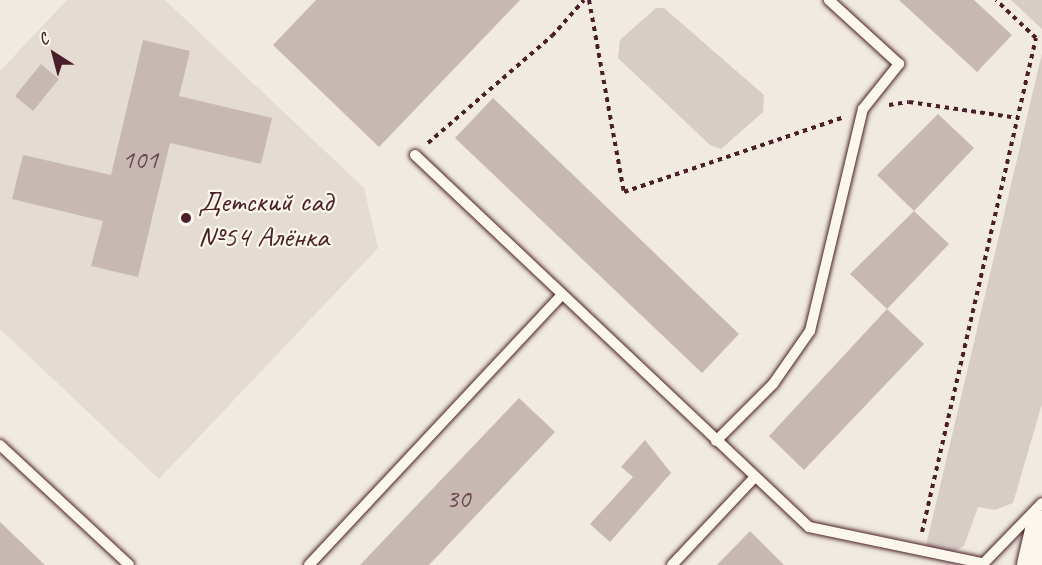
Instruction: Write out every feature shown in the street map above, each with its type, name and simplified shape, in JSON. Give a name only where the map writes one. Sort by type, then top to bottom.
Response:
[{"type":"main road","points":[[1033,565],[1042,527]]},
{"type":"lane","points":[[716,441],[773,384],[810,331],[863,109],[899,64],[829,0]]},
{"type":"lane","points":[[415,155],[754,478],[809,527],[982,564],[1042,503]]},
{"type":"lane","points":[[309,565],[562,295]]},
{"type":"lane","points":[[0,445],[129,565]]},
{"type":"lane","points":[[672,565],[754,478]]},
{"type":"path","points":[[415,155],[552,36],[584,0]]},
{"type":"path","points":[[589,0],[624,192],[863,109],[909,102],[1019,118]]},
{"type":"path","points":[[918,551],[1036,38],[996,0]]},
{"type":"shaded area","name":"Детский сад №54 Алёнка","points":[[67,0],[165,0],[364,188],[378,248],[159,479],[0,329],[0,71]]},
{"type":"shaded area","points":[[1011,0],[1042,0],[1042,29]]},
{"type":"shaded area","points":[[656,8],[664,8],[764,95],[763,112],[721,149],[710,145],[618,58],[620,40]]},
{"type":"shaded area","points":[[1042,53],[1042,404],[1013,503],[995,510],[978,507],[964,546],[953,552],[925,550]]},
{"type":"building","points":[[316,0],[520,0],[379,147],[273,45]]},
{"type":"building","points":[[899,0],[974,0],[1012,35],[977,72]]},
{"type":"building","points":[[143,40],[190,51],[179,96],[272,118],[261,164],[170,143],[138,277],[91,266],[103,221],[12,199],[23,155],[111,175]]},
{"type":"building","points":[[41,64],[59,79],[33,111],[15,96]]},
{"type":"building","points":[[493,98],[739,334],[702,373],[455,138]]},
{"type":"building","points":[[938,114],[974,148],[914,211],[877,175]]},
{"type":"building","points":[[914,211],[949,244],[887,309],[850,274]]},
{"type":"building","points":[[887,309],[924,344],[804,470],[769,436]]},
{"type":"building","points":[[519,398],[555,432],[429,565],[360,565]]},
{"type":"building","points":[[645,440],[671,473],[610,542],[590,524],[633,477],[621,467]]},
{"type":"building","points":[[0,522],[45,565],[0,565]]},
{"type":"building","points":[[750,531],[784,565],[717,565]]},
{"type":"place","name":"Детский сад №54 Алёнка","points":[[186,218]]}]
